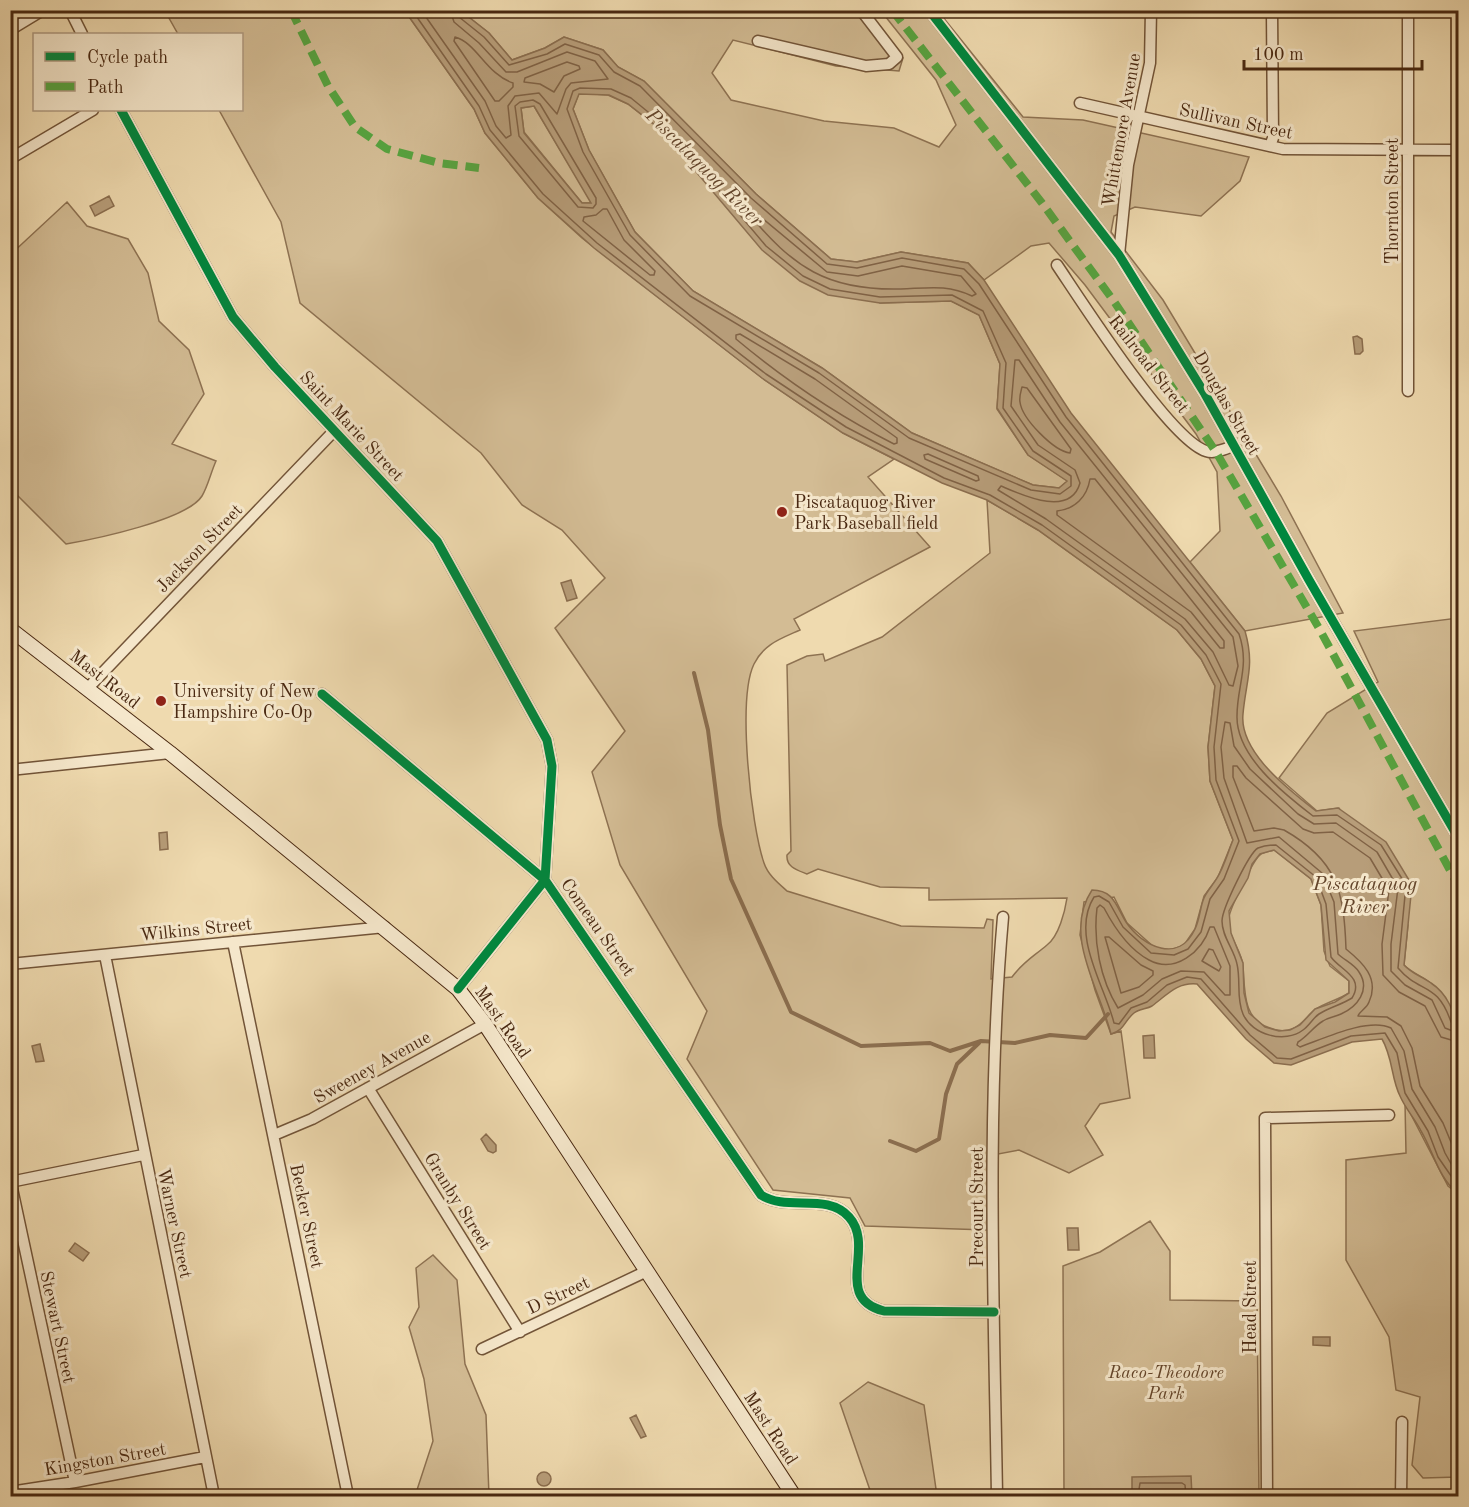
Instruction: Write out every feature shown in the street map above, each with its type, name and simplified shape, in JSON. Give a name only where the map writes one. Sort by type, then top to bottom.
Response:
[{"type":"main road","name":"Mast Road","points":[[10,629],[170,753],[458,989],[485,1024],[794,1497]]},
{"type":"street","points":[[10,30],[43,10]]},
{"type":"street","points":[[70,10],[82,33]]},
{"type":"street","points":[[758,41],[866,66],[890,64],[897,57],[861,10]]},
{"type":"street","name":"Douglas Street","points":[[929,10],[1119,255],[1204,394],[1458,837]]},
{"type":"street","name":"Whittemore Avenue","points":[[1119,255],[1128,165],[1150,63],[1151,10]]},
{"type":"street","points":[[1270,146],[1273,138],[1272,10]]},
{"type":"street","name":"Thornton Street","points":[[1408,10],[1408,391]]},
{"type":"street","name":"Sullivan Street","points":[[1080,103],[1270,146],[1297,150],[1458,150]]},
{"type":"street","points":[[10,159],[91,111]]},
{"type":"street","name":"Saint Marie Street","points":[[122,111],[233,317],[446,552],[547,740],[552,766],[545,880]]},
{"type":"street","name":"Railroad Street","points":[[1057,265],[1103,334],[1166,415],[1187,438],[1195,446],[1209,453],[1233,446]]},
{"type":"street","name":"Jackson Street","points":[[88,688],[334,430]]},
{"type":"street","name":"Comeau Street","points":[[322,694],[545,880],[753,1184],[770,1201],[833,1206],[849,1216],[855,1229],[858,1246],[857,1274],[860,1300],[868,1307],[884,1311],[994,1312]]},
{"type":"street","points":[[10,770],[170,753]]},
{"type":"street","points":[[458,989],[545,880]]},
{"type":"street","name":"Precourt Street","points":[[997,1497],[992,1175],[996,1027],[1003,917]]},
{"type":"street","name":"Wilkins Street","points":[[10,964],[385,927]]},
{"type":"street","name":"Becker Street","points":[[233,942],[348,1497]]},
{"type":"street","name":"Warner Street","points":[[105,955],[143,1155],[214,1497]]},
{"type":"street","name":"Sweeney Avenue","points":[[274,1135],[295,1127],[485,1024]]},
{"type":"street","name":"Granby Street","points":[[368,1088],[520,1332]]},
{"type":"street","name":"Head Street","points":[[1268,1497],[1265,1118],[1389,1115]]},
{"type":"street","points":[[11,1181],[143,1155]]},
{"type":"street","name":"Stewart Street","points":[[11,1181],[75,1482]]},
{"type":"street","name":"D Street","points":[[482,1349],[647,1271]]},
{"type":"street","points":[[1401,1497],[1402,1422]]},
{"type":"street","name":"Kingston Street","points":[[10,1492],[205,1457]]},
{"type":"green space","points":[[165,11],[405,11],[474,109],[485,133],[538,198],[582,238],[762,378],[843,433],[894,459],[868,477],[930,547],[794,619],[800,630],[773,643],[758,657],[749,681],[746,733],[751,793],[759,845],[768,871],[787,891],[901,926],[984,928],[987,919],[993,920],[991,979],[1012,977],[1051,941],[1058,930],[1067,898],[929,900],[929,888],[880,887],[818,869],[807,874],[793,867],[787,859],[791,851],[787,665],[807,656],[823,654],[825,661],[882,637],[990,553],[987,500],[1038,530],[1177,630],[1201,659],[1215,686],[1208,747],[1210,781],[1233,840],[1218,877],[1204,896],[1195,929],[1184,945],[1171,950],[1155,948],[1127,923],[1114,897],[1084,902],[1080,935],[1095,990],[1111,1034],[1121,1031],[1130,1098],[1100,1104],[1085,1126],[1103,1155],[1069,1173],[1019,1150],[987,1156],[987,1230],[865,1226],[850,1198],[773,1190],[687,1059],[707,1011],[620,865],[592,772],[625,731],[555,628],[605,578],[562,530],[522,505],[481,453],[300,303],[281,222],[220,111],[243,111],[243,33],[177,33]]},
{"type":"green space","points":[[461,11],[865,11],[903,58],[899,71],[836,66],[733,40],[712,73],[731,100],[824,121],[894,128],[939,147],[956,125],[936,80],[881,11],[938,11],[1023,117],[1083,120],[1249,157],[1240,181],[1201,216],[1135,207],[1114,216],[1111,232],[1163,300],[1281,496],[1343,613],[1245,631],[1190,562],[1220,531],[1217,472],[1196,434],[1085,285],[1049,243],[1031,246],[984,280],[968,263],[901,252],[856,262],[831,259],[756,194],[644,81],[618,67],[603,50],[564,37],[545,48],[512,60],[489,33]]},
{"type":"green space","points":[[579,93],[608,95],[628,104],[880,303],[951,301],[979,315],[1000,364],[997,409],[1028,455],[1068,481],[1059,488],[1033,485],[912,433],[822,368],[693,291],[635,232],[589,150],[573,109]]},
{"type":"green space","points":[[534,106],[592,203],[582,203],[524,132],[521,108]]},
{"type":"green space","points":[[67,202],[87,226],[128,239],[148,273],[159,321],[189,350],[204,394],[172,444],[216,461],[202,496],[193,505],[139,527],[66,544],[11,489],[10,255]]},
{"type":"green space","points":[[1458,618],[1458,1031],[1451,1010],[1443,997],[1433,985],[1404,965],[1408,925],[1339,808],[1317,811],[1279,778],[1327,713],[1378,682],[1354,631]]},
{"type":"green space","points":[[1274,850],[1311,879],[1321,905],[1324,951],[1330,966],[1349,981],[1349,993],[1316,1009],[1296,1027],[1283,1031],[1261,1024],[1250,1011],[1245,994],[1242,960],[1228,923],[1236,898],[1253,865],[1261,854]]},
{"type":"green space","points":[[1405,1103],[1448,1186],[1458,1194],[1458,1477],[1423,1478],[1412,1465],[1420,1397],[1396,1390],[1389,1337],[1346,1260],[1346,1160],[1406,1153]]},
{"type":"green space","name":"Raco-Theodore Park","points":[[1150,1221],[1170,1251],[1170,1300],[1257,1301],[1259,1496],[1064,1496],[1063,1266],[1100,1252]]},
{"type":"green space","points":[[433,1255],[457,1280],[465,1364],[486,1415],[489,1496],[415,1496],[433,1441],[424,1379],[409,1327],[419,1307],[416,1268]]},
{"type":"green space","points":[[868,1382],[924,1405],[937,1496],[872,1496],[840,1403]]},
{"type":"water","name":"Piscataquog River","points":[[405,11],[461,11],[489,33],[512,60],[545,48],[564,37],[603,50],[618,67],[644,81],[756,194],[831,259],[857,262],[901,252],[968,263],[984,280],[1071,413],[1245,631],[1250,664],[1243,714],[1244,728],[1257,756],[1280,781],[1316,811],[1338,808],[1386,842],[1412,885],[1404,965],[1442,992],[1452,1010],[1458,1031],[1458,1194],[1441,1172],[1426,1139],[1402,1100],[1382,1039],[1352,1042],[1291,1065],[1274,1063],[1246,1039],[1197,984],[1178,987],[1152,1006],[1134,1013],[1122,1028],[1111,1034],[1092,981],[1082,943],[1081,925],[1084,907],[1092,890],[1110,896],[1126,922],[1142,939],[1161,948],[1171,949],[1180,946],[1188,940],[1195,929],[1204,898],[1224,864],[1233,840],[1210,781],[1208,747],[1215,686],[1201,659],[1177,630],[1038,530],[987,500],[942,483],[843,433],[762,378],[594,248],[538,198],[485,133],[474,109]],"holes":[[[579,94],[609,95],[628,104],[660,129],[762,250],[800,281],[828,295],[880,303],[951,301],[979,315],[1000,364],[997,408],[1028,455],[1067,481],[1059,488],[1033,485],[912,433],[822,368],[693,291],[635,232],[589,150],[573,109]],[[534,106],[591,203],[582,203],[524,133],[521,108]],[[1274,850],[1311,879],[1321,905],[1326,960],[1349,981],[1349,993],[1335,1002],[1315,1009],[1300,1025],[1290,1030],[1279,1031],[1265,1027],[1249,1013],[1244,993],[1243,963],[1231,933],[1229,911],[1248,878],[1252,864],[1260,854]]]},
{"type":"water","points":[[109,196],[114,206],[95,216],[90,206]]},
{"type":"water","points":[[1357,336],[1362,339],[1363,351],[1360,354],[1355,354],[1353,337]]},
{"type":"water","points":[[571,580],[577,598],[567,601],[561,583]]},
{"type":"water","points":[[167,832],[168,849],[160,850],[159,833]]},
{"type":"water","points":[[1154,1035],[1155,1058],[1144,1058],[1143,1036]]},
{"type":"water","points":[[40,1044],[44,1061],[36,1062],[32,1046]]},
{"type":"water","points":[[486,1134],[496,1145],[496,1151],[493,1153],[488,1151],[481,1139]]},
{"type":"water","points":[[1067,1228],[1078,1228],[1079,1250],[1068,1250]]},
{"type":"water","points":[[75,1243],[89,1253],[83,1261],[69,1251]]},
{"type":"water","points":[[1313,1337],[1330,1337],[1330,1346],[1313,1345]]},
{"type":"water","points":[[636,1415],[646,1436],[641,1438],[630,1418]]},
{"type":"water","points":[[544,1472],[549,1474],[551,1479],[549,1484],[544,1486],[539,1484],[537,1479],[539,1474]]},
{"type":"water","points":[[1191,1476],[1192,1496],[1132,1496],[1132,1477]]},
{"type":"waterway","points":[[694,673],[708,730],[720,825],[731,879],[791,1012],[861,1046],[930,1043],[950,1051],[981,1041],[1015,1043],[1050,1035],[1086,1038],[1108,1014]]},
{"type":"waterway","points":[[890,1141],[916,1151],[939,1139],[946,1094],[957,1064],[979,1043]]},
{"type":"marked path","points":[[291,10],[328,86],[355,127],[387,149],[439,163],[479,168]]},
{"type":"marked path","points":[[892,10],[1042,203],[1113,300],[1216,452],[1320,630],[1458,885]]},
{"type":"cycle path","points":[[929,10],[1119,255],[1205,394],[1309,580],[1458,837]]},
{"type":"cycle path","points":[[122,111],[233,317],[275,367],[437,541],[547,740],[552,766],[545,880],[458,989]]},
{"type":"cycle path","points":[[322,694],[545,880],[761,1195],[783,1202],[830,1205],[849,1217],[856,1229],[859,1243],[857,1283],[860,1295],[869,1304],[884,1311],[994,1312]]},
{"type":"place","name":"Piscataquog River Park Baseball field","points":[[782,512]]},
{"type":"place","name":"University of New Hampshire Co-Op","points":[[161,701]]}]
